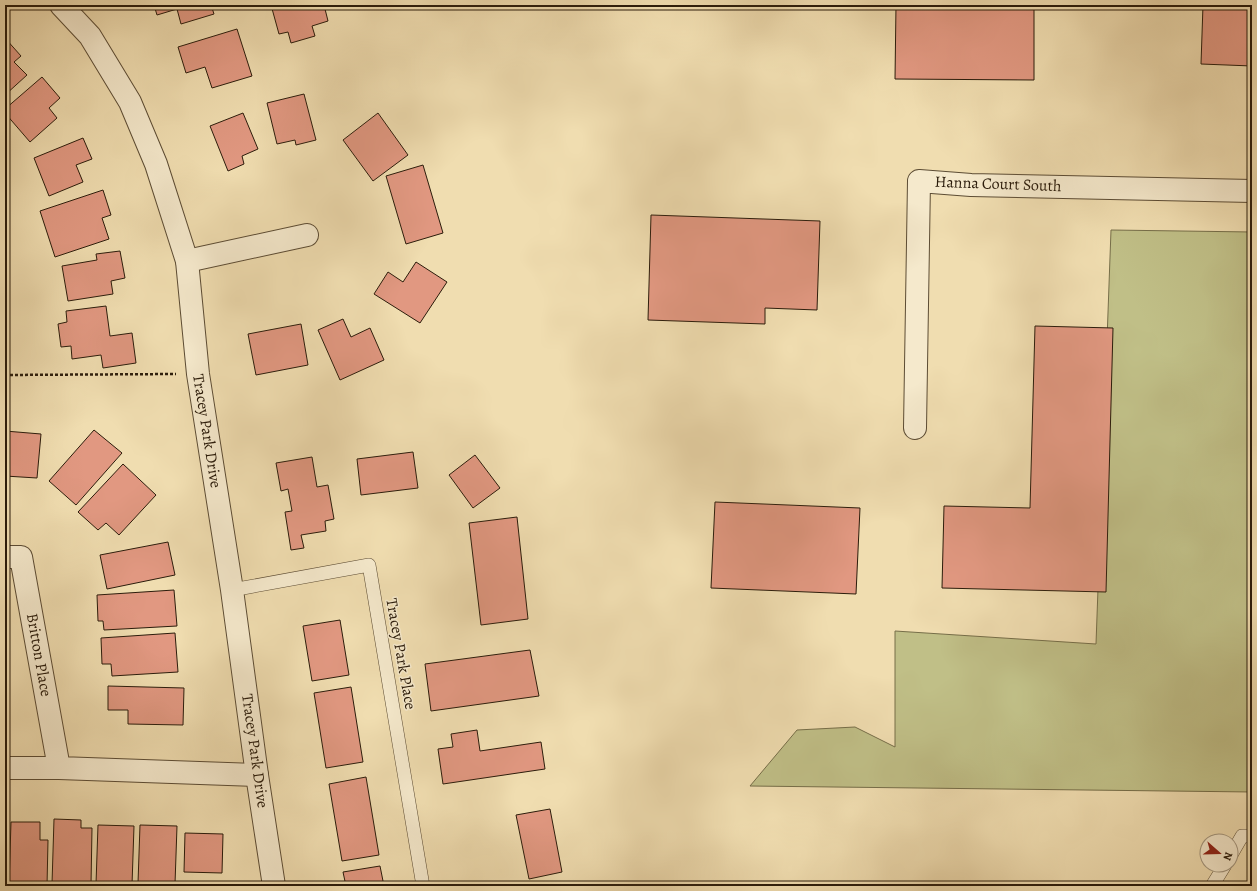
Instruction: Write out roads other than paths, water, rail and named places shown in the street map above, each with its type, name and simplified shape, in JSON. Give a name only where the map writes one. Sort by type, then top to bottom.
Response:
[{"type":"street","name":"Tracey Park Drive","points":[[61,5],[90,36],[130,102],[156,164],[187,261],[198,374],[232,590],[274,886]]},
{"type":"street","name":"Hanna Court South","points":[[915,428],[919,181],[971,185],[1252,191]]},
{"type":"street","points":[[187,261],[307,235]]},
{"type":"street","name":"Britton Place","points":[[5,557],[20,557],[59,768]]},
{"type":"street","points":[[5,768],[59,768],[257,774]]},
{"type":"lane","name":"Tracey Park Place","points":[[232,590],[369,565],[423,886]]},
{"type":"lane","points":[[1239,841],[1242,836],[1252,836]]},
{"type":"lane","points":[[1212,886],[1220,873]]}]
